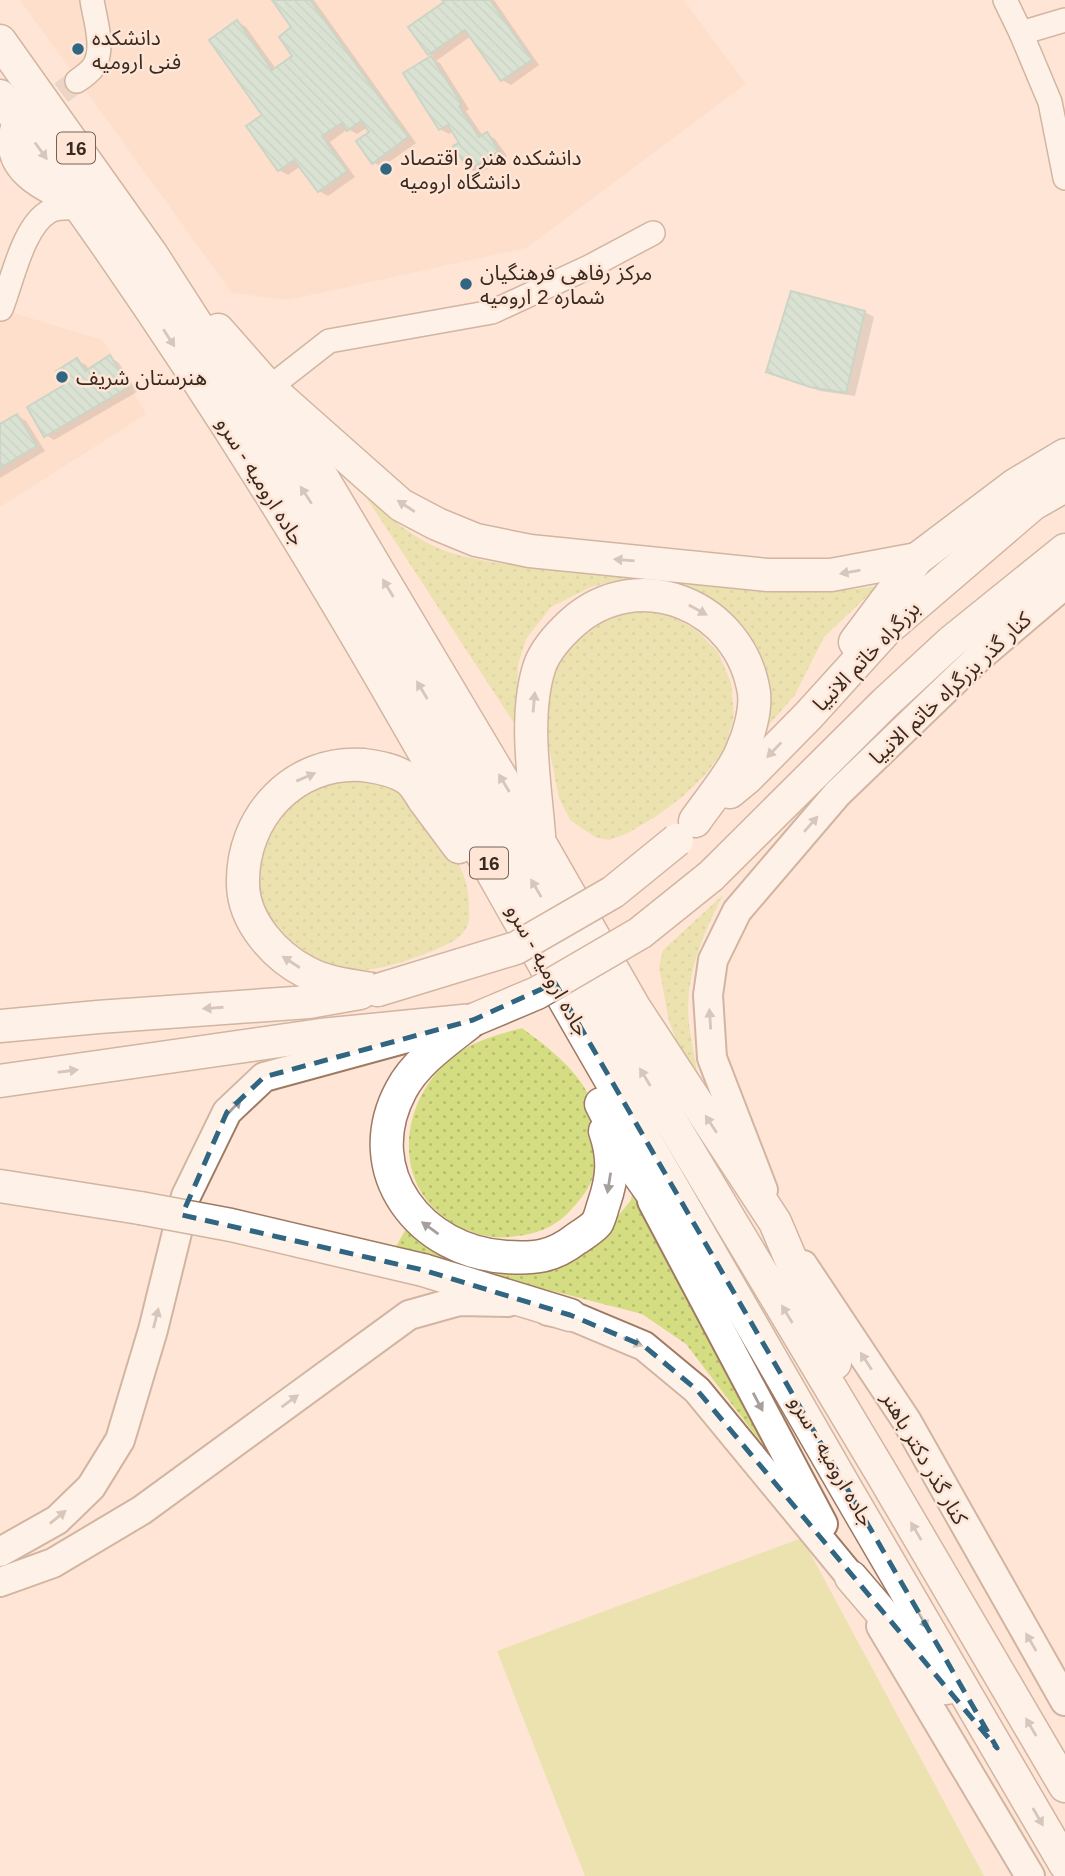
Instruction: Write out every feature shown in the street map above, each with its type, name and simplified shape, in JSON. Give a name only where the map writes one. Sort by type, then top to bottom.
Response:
[{"type":"highway","name":"جاده ارومیه - سرو","points":[[0,41],[152,255],[310,501],[606,1011],[1065,1786]]},
{"type":"highway","name":"جاده ارومیه - سرو","points":[[0,96],[82,208],[285,517],[485,857],[574,1018],[1065,1864]]},
{"type":"highway","points":[[152,255],[269,388],[401,505],[437,524],[477,540],[530,551],[767,575],[831,575],[918,559]]},
{"type":"highway","points":[[269,388],[540,843],[634,1007],[775,1222],[882,1474]]},
{"type":"highway","points":[[809,715],[866,625],[918,559],[1015,485],[1061,462]]},
{"type":"highway","name":"بزرگراه خاتم الانبیا","points":[[0,1026],[309,1002],[378,990],[516,947],[613,891],[747,778],[886,631],[1033,504],[1061,462]]},
{"type":"highway","points":[[584,1070],[612,1152],[610,1188],[597,1223],[564,1249],[533,1259],[486,1256],[456,1247],[423,1225],[400,1196],[387,1162],[387,1141],[391,1115],[401,1089],[425,1059],[473,1020],[537,993],[640,933],[711,876],[885,703],[951,642],[1065,550]]},
{"type":"highway","points":[[540,843],[533,764],[533,701],[541,664],[559,635],[587,610],[624,596],[672,598],[704,612],[725,631],[744,659],[754,695],[742,753],[686,831]]},
{"type":"highway","points":[[400,711],[462,851],[584,1070],[634,1168],[791,1392]]},
{"type":"highway","points":[[378,990],[307,973],[275,952],[252,919],[243,886],[246,855],[260,816],[285,788],[304,776],[345,764],[382,767],[409,780],[462,851]]},
{"type":"highway","points":[[0,1081],[321,1035],[473,1020]]},
{"type":"highway","points":[[0,1186],[256,1230],[423,1270],[570,1315]]},
{"type":"highway","points":[[851,1577],[997,1748]]},
{"type":"main road","name":"کنار گذر بزرگراه خاتم الانبیا","points":[[775,1222],[712,1058],[708,995],[713,960],[737,911],[837,794],[978,658],[1065,584]]},
{"type":"main road","points":[[0,1552],[57,1520],[90,1487],[120,1440],[153,1329],[187,1196],[227,1112],[264,1077],[473,1020]]},
{"type":"main road","points":[[634,1168],[851,1577],[1030,1876]]},
{"type":"main road","name":"کنار گذر دکتر باهنر","points":[[775,1222],[906,1420],[1065,1701]]},
{"type":"main road","points":[[0,1582],[53,1563],[142,1510],[409,1315],[459,1301],[507,1302],[570,1315],[644,1346],[697,1390],[851,1577]]},
{"type":"street","points":[[77,81],[107,60],[98,36],[92,0]]},
{"type":"street","points":[[1014,4],[1021,33],[1058,101],[1065,178]]},
{"type":"street","points":[[1021,33],[1065,19]]},
{"type":"street","points":[[12,129],[3,141],[1,152],[6,166],[18,178],[82,208]]},
{"type":"street","points":[[1,309],[23,247],[40,218],[51,210],[82,208]]},
{"type":"street","points":[[269,388],[328,341],[492,312],[589,267],[653,233]]},
{"type":"highlighted area","points":[[555,983],[997,1748],[697,1390],[644,1346],[570,1315],[423,1270],[182,1215],[227,1112],[264,1077],[473,1020]]},
{"type":"shaded area","name":"دانشکده هنر و اقتصاد دانشگاه ارومیه","points":[[20,0],[684,0],[746,84],[526,248],[288,300],[232,293]]},
{"type":"shaded area","name":"هنرستان شریف","points":[[0,309],[103,340],[146,414],[0,507]]},
{"type":"green space","points":[[366,497],[396,523],[431,545],[480,560],[529,567],[665,576],[766,591],[822,591],[878,586],[824,637],[795,695],[765,729],[747,636],[724,609],[693,592],[650,581],[614,581],[591,587],[551,607],[526,639],[518,665],[517,698],[522,735]]},
{"type":"green space","points":[[638,610],[668,615],[695,629],[718,652],[731,683],[734,716],[725,748],[705,775],[655,817],[628,833],[609,840],[595,837],[570,820],[559,798],[541,707],[560,650],[608,615]]},
{"type":"green space","points":[[346,779],[385,785],[407,795],[449,847],[461,869],[468,894],[469,922],[456,940],[401,962],[363,970],[339,969],[312,960],[290,944],[273,924],[262,901],[257,876],[260,850],[270,825],[289,803],[302,793],[323,784]]},
{"type":"green space","points":[[723,895],[699,949],[691,977],[689,1025],[698,1077],[683,1058],[669,1021],[659,967],[663,950]]},
{"type":"green space","points":[[522,1028],[572,1071],[587,1093],[595,1116],[595,1170],[581,1199],[551,1226],[524,1235],[485,1236],[456,1225],[434,1208],[419,1188],[411,1165],[409,1140],[413,1116],[423,1092],[438,1071],[458,1053],[481,1041]]},
{"type":"green space","points":[[633,1188],[763,1445],[686,1344],[642,1314],[394,1250],[407,1227],[453,1254],[499,1272],[536,1272],[605,1232],[631,1200]]},
{"type":"green space","points":[[802,1538],[984,1876],[585,1876],[497,1651]]},
{"type":"building","points":[[272,0],[310,0],[408,137],[372,164],[356,141],[369,132],[361,121],[347,131],[342,123],[322,136],[347,171],[318,192],[294,160],[278,171],[246,126],[262,115],[209,40],[237,20],[272,70],[292,56],[279,37],[291,27]]},
{"type":"building","points":[[442,0],[490,0],[532,60],[501,81],[465,30],[428,55],[408,27],[444,2]]},
{"type":"building","points":[[431,56],[462,104],[459,106],[479,137],[487,132],[499,151],[469,170],[453,146],[459,143],[448,125],[439,130],[403,73]]},
{"type":"building","points":[[791,291],[865,311],[846,393],[810,387],[766,372]]},
{"type":"building","points":[[110,355],[129,387],[44,437],[27,407],[64,385],[56,371],[77,358],[85,371]]},
{"type":"building","points":[[17,414],[37,446],[0,468],[0,424]]},
{"type":"tunnel","points":[[34,113],[77,81]]},
{"type":"place","name":"دانشکده فنی ارومیه","points":[[78,49]]},
{"type":"place","name":"دانشکده هنر و اقتصاد دانشگاه ارومیه","points":[[386,169]]},
{"type":"place","name":"مرکز رفاهی فرهنگیان شماره 2 ارومیه","points":[[466,284]]},
{"type":"place","name":"هنرستان شریف","points":[[62,377]]}]
